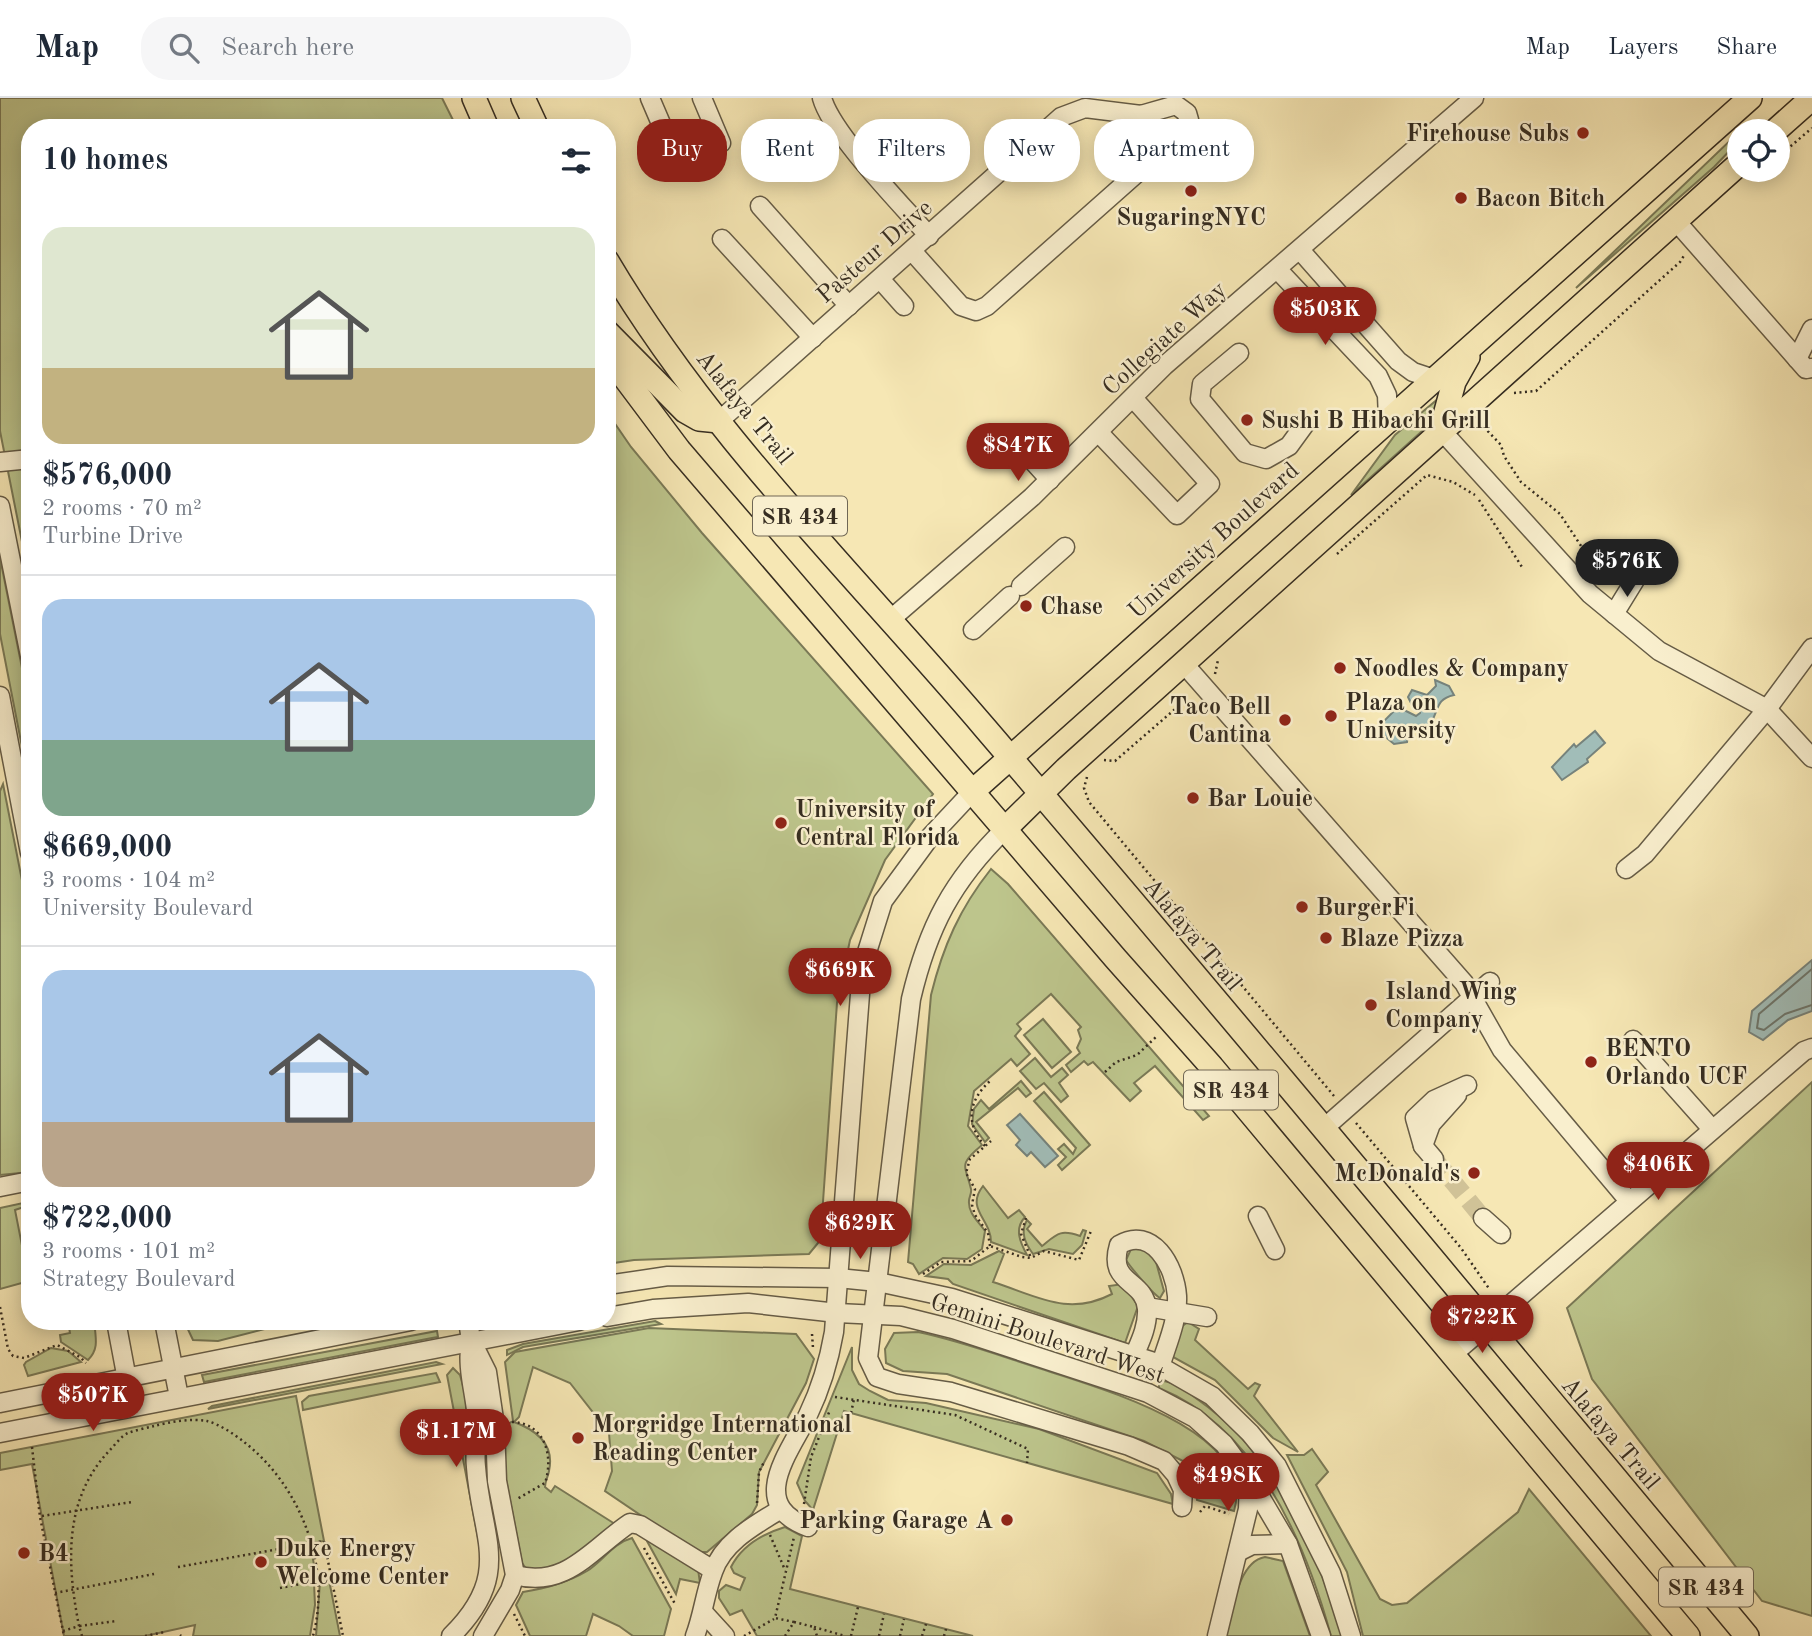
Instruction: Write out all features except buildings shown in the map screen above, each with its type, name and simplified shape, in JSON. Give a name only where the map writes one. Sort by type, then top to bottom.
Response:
[{"type":"main road","points":[[474,98],[483,119]]},
{"type":"main road","points":[[523,98],[533,119]]},
{"type":"main road","name":"University Boulevard","points":[[973,791],[1750,98]]},
{"type":"main road","points":[[1788,119],[1812,98]]},
{"type":"main road","points":[[1005,829],[1441,429],[1727,174]]},
{"type":"main road","name":"Alafaya Trail","points":[[616,275],[645,320],[719,421],[1010,757],[1747,1636]]},
{"type":"main road","points":[[616,341],[685,411],[699,419],[719,421]]},
{"type":"main road","points":[[1441,429],[1454,382],[1476,342]]},
{"type":"main road","name":"SR 434","points":[[616,366],[679,450],[1212,1067],[1688,1636]]},
{"type":"street","points":[[650,98],[659,119]]},
{"type":"street","points":[[702,98],[711,119]]},
{"type":"street","points":[[822,98],[825,110],[859,154],[929,236]]},
{"type":"street","name":"Collegiate Way","points":[[891,619],[1050,480],[1164,366],[1474,98]]},
{"type":"street","points":[[1145,119],[1141,115],[1175,105],[1187,113],[1189,119]]},
{"type":"street","name":"Pasteur Drive","points":[[719,421],[1061,117],[1085,108],[1141,115]]},
{"type":"street","points":[[912,251],[961,306],[976,311],[987,306],[1127,182]]},
{"type":"street","points":[[760,206],[849,306]]},
{"type":"street","points":[[1675,220],[1804,363]]},
{"type":"street","points":[[722,239],[813,338]]},
{"type":"street","points":[[1300,250],[1398,361],[1413,372],[1434,379]]},
{"type":"street","points":[[1278,270],[1378,376],[1387,395],[1388,419]]},
{"type":"street","points":[[880,279],[904,306]]},
{"type":"street","points":[[1804,363],[1812,329]]},
{"type":"street","points":[[1239,352],[1202,384],[1200,399],[1245,453],[1266,459],[1289,446],[1305,424]]},
{"type":"street","points":[[1099,433],[1177,515],[1210,485],[1133,398]]},
{"type":"street","points":[[1441,429],[1590,594],[1659,651],[1767,709],[1812,758]]},
{"type":"street","points":[[1014,440],[1050,480]]},
{"type":"street","points":[[0,462],[21,459]]},
{"type":"street","points":[[0,506],[21,611]]},
{"type":"street","points":[[973,630],[1065,547]]},
{"type":"street","points":[[1614,614],[1646,562]]},
{"type":"street","points":[[1626,869],[1644,854],[1767,709],[1812,648]]},
{"type":"street","points":[[1184,664],[1464,983],[1502,1050],[1629,1201]]},
{"type":"street","points":[[0,696],[21,806]]},
{"type":"street","name":"University Boulevard","points":[[781,1509],[776,1490],[779,1468],[808,1415],[828,1365],[837,1313],[862,968],[883,901],[943,821],[973,791]]},
{"type":"street","points":[[1005,829],[963,873],[941,909],[922,955],[911,999],[868,1358],[877,1377],[898,1384],[951,1391],[1164,1461],[1176,1475],[1183,1490],[1182,1507]]},
{"type":"street","points":[[1323,1129],[1490,982]]},
{"type":"street","points":[[1633,1040],[1712,1129]]},
{"type":"street","points":[[1452,1355],[1712,1129],[1804,1051],[1812,1048]]},
{"type":"street","points":[[1429,1152],[1415,1118],[1434,1100],[1467,1085]]},
{"type":"street","points":[[0,1187],[21,1183]]},
{"type":"street","points":[[1258,1216],[1275,1250]]},
{"type":"street","points":[[1483,1218],[1501,1234]]},
{"type":"street","points":[[1134,1356],[1146,1323],[1147,1307],[1143,1297],[1117,1269],[1115,1260],[1119,1245],[1129,1239],[1146,1239],[1161,1255],[1173,1279],[1176,1311],[1160,1367]]},
{"type":"street","name":"Gemini Boulevard West","points":[[616,1284],[668,1276],[838,1278],[878,1282],[952,1298],[1134,1356],[1160,1367],[1212,1396],[1250,1433],[1277,1466],[1331,1573],[1350,1636]]},
{"type":"street","name":"Gemini Boulevard West","points":[[616,1315],[653,1309],[748,1303],[837,1313],[901,1316],[953,1329],[1148,1393],[1195,1418],[1224,1444],[1249,1478],[1288,1544],[1321,1636]]},
{"type":"street","points":[[1147,1307],[1207,1317]]},
{"type":"street","points":[[118,1330],[132,1406]]},
{"type":"street","points":[[166,1330],[179,1396]]},
{"type":"street","points":[[0,1403],[366,1330]]},
{"type":"street","points":[[451,1636],[473,1607],[491,1563],[490,1539],[476,1467],[477,1419],[468,1360],[469,1330]]},
{"type":"street","points":[[0,1433],[528,1330]]},
{"type":"street","points":[[471,1340],[487,1372],[502,1503],[515,1575],[510,1590],[482,1636]]},
{"type":"street","points":[[1217,1636],[1246,1519],[1249,1478]]},
{"type":"street","points":[[695,1636],[704,1613],[713,1570],[736,1540],[781,1509],[803,1525]]},
{"type":"street","points":[[515,1575],[534,1580],[560,1573],[579,1564],[630,1524],[640,1525],[713,1570]]},
{"type":"street","points":[[1238,1552],[1252,1545],[1288,1544]]},
{"type":"street","points":[[473,1607],[493,1620]]},
{"type":"street","points":[[704,1613],[724,1636]]},
{"type":"path","points":[[1790,147],[1812,128]]},
{"type":"path","points":[[1506,400],[1514,393],[1536,391],[1681,262],[1685,254]]},
{"type":"path","points":[[1488,416],[1480,423],[1501,445],[1504,456],[1521,482],[1560,514],[1593,564],[1617,582]]},
{"type":"path","points":[[1330,560],[1427,475],[1453,482],[1477,496],[1522,567]]},
{"type":"path","points":[[1097,767],[1104,760],[1115,761],[1203,685],[1215,674],[1218,657]]},
{"type":"path","points":[[1089,774],[1084,788],[1089,802],[1461,1248],[1490,1290]]},
{"type":"path","points":[[1105,1072],[1116,1062],[1137,1055],[1156,1037]]},
{"type":"path","points":[[985,1146],[975,1133],[970,1120],[976,1094],[991,1080]]},
{"type":"path","points":[[975,1189],[966,1173],[967,1165],[991,1141]]},
{"type":"path","points":[[981,1184],[975,1189],[972,1205],[988,1233],[990,1246]]},
{"type":"path","points":[[1026,1219],[1021,1234],[1031,1258]]},
{"type":"path","points":[[990,1246],[1031,1258],[1044,1251],[1079,1260],[1091,1231]]},
{"type":"path","points":[[918,1276],[942,1262],[971,1261],[990,1246]]},
{"type":"path","points":[[0,1307],[8,1349],[13,1356],[24,1358],[57,1345],[74,1353],[86,1363]]},
{"type":"path","points":[[835,1397],[955,1415],[1028,1450],[1027,1463]]},
{"type":"path","points":[[851,1413],[855,1399]]},
{"type":"path","points":[[775,1618],[785,1570],[803,1525],[811,1457],[831,1409]]},
{"type":"path","points":[[82,1636],[72,1590],[69,1552],[81,1493],[102,1459],[125,1434],[167,1423],[206,1421],[235,1435],[261,1455],[286,1484],[302,1516],[317,1581],[317,1621],[313,1636]]},
{"type":"path","points":[[495,1426],[515,1421],[532,1428],[543,1438],[550,1468],[545,1483],[530,1493],[502,1503]]},
{"type":"path","points":[[32,1447],[40,1517],[64,1636]]},
{"type":"path","points":[[40,1517],[132,1502]]},
{"type":"path","points":[[1200,1512],[1205,1506],[1246,1519]]},
{"type":"path","points":[[764,1520],[785,1570]]},
{"type":"path","points":[[178,1567],[324,1541],[343,1636]]},
{"type":"path","points":[[643,1547],[675,1604]]},
{"type":"path","points":[[55,1593],[154,1574]]},
{"type":"path","points":[[280,1588],[332,1578]]},
{"type":"path","points":[[851,1636],[858,1607]]},
{"type":"path","points":[[512,1609],[525,1636]]},
{"type":"path","points":[[879,1636],[884,1614]]},
{"type":"path","points":[[744,1636],[775,1618],[845,1636]]},
{"type":"path","points":[[900,1636],[904,1619]]},
{"type":"path","points":[[63,1631],[117,1621]]},
{"type":"path","points":[[785,1636],[794,1622]]},
{"type":"path","points":[[922,1636],[926,1624]]},
{"type":"path","points":[[814,1627],[817,1636]]},
{"type":"path","points":[[944,1636],[946,1629]]},
{"type":"path","points":[[145,1636],[165,1632]]},
{"type":"green space","points":[[0,98],[442,98],[452,119],[21,119],[21,537],[0,431]]},
{"type":"green space","points":[[1727,143],[1727,153],[1714,167],[1576,288]]},
{"type":"green space","points":[[1439,398],[1431,423],[1351,495],[1395,435]]},
{"type":"green space","points":[[616,425],[702,533],[933,794],[885,860],[850,940],[837,1003],[818,1243],[809,1254],[616,1263]]},
{"type":"green space","points":[[0,558],[21,663],[21,742],[0,634]]},
{"type":"green space","points":[[3,784],[21,875],[21,1173],[0,1175],[0,791]]},
{"type":"green space","points":[[991,869],[1008,884],[1209,1116],[1203,1120],[1155,1066],[1134,1083],[1141,1091],[1130,1101],[1093,1062],[1088,1065],[1084,1061],[1071,1072],[1066,1065],[1080,1053],[1077,1048],[1081,1039],[1078,1030],[1081,1027],[1051,994],[1017,1024],[1021,1029],[1015,1036],[1030,1054],[1017,1066],[1011,1059],[974,1091],[968,1126],[982,1145],[969,1157],[965,1165],[971,1190],[970,1209],[985,1231],[982,1249],[967,1259],[943,1258],[919,1274],[913,1264],[908,1262],[931,995],[954,928],[970,898]]},
{"type":"green space","points":[[1043,1019],[1071,1052],[1052,1068],[1024,1035]]},
{"type":"green space","points":[[1035,1058],[1051,1077],[1062,1068],[1068,1075],[1059,1083],[1068,1096],[1061,1102],[1044,1083],[1036,1089],[1020,1071]]},
{"type":"green space","points":[[1021,1081],[1031,1093],[1026,1097],[1018,1088],[976,1122],[989,1138],[985,1142],[972,1124],[974,1109],[981,1100],[989,1109]]},
{"type":"green space","points":[[1812,1082],[1812,1616],[1762,1601],[1592,1379],[1567,1308]]},
{"type":"green space","points":[[1044,1092],[1090,1145],[1062,1170],[1058,1165],[1066,1157],[1058,1149],[1064,1144],[1073,1154],[1076,1148],[1034,1101]]},
{"type":"green space","points":[[983,1186],[1008,1218],[1019,1210],[1025,1217],[1019,1231],[1027,1255],[991,1242],[977,1201]]},
{"type":"green space","points":[[21,1203],[21,1208],[15,1210],[21,1240],[21,1283],[0,1289],[0,1208]]},
{"type":"green space","points":[[1027,1220],[1031,1224],[1027,1229],[1042,1246],[1059,1234],[1080,1236],[1083,1230],[1086,1231],[1082,1245],[1073,1254],[1049,1249],[1033,1254],[1024,1237]]},
{"type":"green space","points":[[1132,1247],[1149,1251],[1156,1262],[1164,1291],[1160,1298],[1126,1260]]},
{"type":"green space","points":[[999,1251],[1004,1254],[993,1282],[1052,1302],[1081,1304],[1096,1301],[1112,1294],[1109,1286],[1123,1284],[1138,1306],[1125,1343],[953,1284],[948,1279],[926,1276],[944,1264],[971,1265]]},
{"type":"green space","points":[[655,1321],[661,1324],[523,1347],[507,1355],[507,1350],[523,1344],[616,1330],[616,1328]]},
{"type":"green space","points":[[1188,1322],[1199,1329],[1195,1340],[1248,1389],[1255,1383],[1260,1385],[1254,1396],[1298,1452],[1273,1438],[1215,1380],[1173,1357],[1181,1327]]},
{"type":"green space","points":[[649,1328],[796,1334],[814,1359],[806,1383],[759,1472],[757,1505],[752,1514],[707,1552],[698,1552],[686,1546],[605,1491],[612,1471],[609,1433],[570,1383],[533,1367],[519,1417],[514,1422],[530,1429],[546,1446],[550,1461],[545,1487],[551,1492],[555,1486],[615,1524],[557,1569],[528,1571],[522,1563],[504,1469],[506,1425],[513,1421],[505,1362],[515,1352]]},
{"type":"green space","points":[[70,1330],[95,1330],[95,1348],[88,1360],[61,1342],[60,1335],[70,1333]]},
{"type":"green space","points":[[188,1330],[261,1330],[218,1341],[193,1340]]},
{"type":"green space","points":[[437,1331],[438,1337],[204,1382],[202,1375]]},
{"type":"green space","points":[[918,1332],[1100,1388],[1168,1417],[1199,1436],[1222,1458],[1235,1483],[1234,1511],[1197,1500],[1193,1477],[1183,1461],[1144,1441],[947,1374],[903,1371],[886,1363],[885,1349],[894,1333]]},
{"type":"green space","points":[[852,1347],[852,1370],[859,1384],[888,1400],[926,1403],[1039,1429],[1157,1473],[1171,1494],[1173,1504],[844,1411],[813,1510],[805,1501],[797,1483]]},
{"type":"green space","points":[[51,1348],[68,1351],[81,1362],[28,1376],[24,1365],[26,1362]]},
{"type":"green space","points":[[436,1362],[442,1364],[208,1409],[212,1406]]},
{"type":"green space","points":[[453,1368],[460,1375],[465,1393],[479,1543],[447,1375]]},
{"type":"green space","points":[[436,1373],[440,1382],[303,1410],[302,1402],[309,1396]]},
{"type":"green space","points":[[1159,1381],[1175,1384],[1225,1421],[1271,1475],[1306,1536],[1342,1636],[1331,1636],[1307,1563],[1291,1526],[1250,1459],[1224,1430],[1193,1406],[1159,1388]]},
{"type":"green space","points":[[296,1396],[324,1541],[310,1543],[317,1581],[303,1585],[314,1583],[315,1605],[310,1636],[193,1636],[195,1625],[145,1636],[64,1636],[32,1464],[0,1470],[0,1453]]},
{"type":"green space","points":[[1312,1449],[1328,1472],[1316,1485],[1380,1599],[1392,1605],[1407,1603],[1518,1512],[1529,1489],[1651,1636],[1363,1636],[1347,1572],[1287,1455],[1304,1455]]},
{"type":"green space","points":[[785,1527],[802,1536],[790,1589],[973,1636],[757,1636],[742,1610],[730,1615],[719,1598],[719,1591],[726,1585],[740,1590],[745,1578],[734,1573],[731,1567],[741,1552],[768,1533]]},
{"type":"green space","points":[[648,1536],[698,1569],[700,1583],[680,1579],[676,1594],[647,1541]]},
{"type":"green space","points":[[632,1538],[671,1609],[664,1636],[633,1636],[593,1614],[586,1636],[530,1636],[516,1605],[523,1592],[579,1575],[593,1567],[619,1544]]},
{"type":"green space","points":[[1265,1557],[1283,1561],[1310,1636],[1226,1636],[1242,1578],[1248,1568]]},
{"type":"green space","points":[[329,1580],[340,1636],[316,1636],[320,1582]]},
{"type":"water","points":[[1435,680],[1449,686],[1454,695],[1441,702],[1431,723],[1434,725],[1428,730],[1413,725],[1409,729],[1407,742],[1394,744],[1382,734],[1381,724],[1398,707],[1416,716],[1420,713],[1420,706],[1412,705],[1408,697],[1412,690],[1427,695],[1436,686]]},
{"type":"water","points":[[1595,731],[1605,743],[1587,759],[1588,762],[1562,780],[1552,767],[1574,744],[1576,747]]},
{"type":"water","points":[[1812,960],[1812,1011],[1788,1020],[1763,1040],[1749,1032],[1752,1011]]},
{"type":"water","points":[[1020,1114],[1058,1156],[1045,1167],[1031,1152],[1027,1156],[1016,1145],[1020,1140],[1007,1125]]},
{"type":"tunnel","points":[[1434,1159],[1483,1218]]},
{"type":"place","name":"Firehouse Subs","points":[[1583,133]]},
{"type":"place","name":"SugaringNYC","points":[[1191,191]]},
{"type":"place","name":"Bacon Bitch","points":[[1461,198]]},
{"type":"place","name":"Sushi B Hibachi Grill","points":[[1247,420]]},
{"type":"place","name":"Chase","points":[[1026,606]]},
{"type":"place","name":"Noodles & Company","points":[[1340,668]]},
{"type":"place","name":"Plaza on University","points":[[1331,716]]},
{"type":"place","name":"Taco Bell Cantina","points":[[1285,720]]},
{"type":"place","name":"Bar Louie","points":[[1193,798]]},
{"type":"place","name":"University of Central Florida","points":[[781,823]]},
{"type":"place","name":"BurgerFi","points":[[1302,907]]},
{"type":"place","name":"Blaze Pizza","points":[[1326,938]]},
{"type":"place","name":"Island Wing Company","points":[[1371,1005]]},
{"type":"place","name":"BENTO Orlando UCF","points":[[1591,1062]]},
{"type":"place","name":"McDonald's","points":[[1474,1173]]},
{"type":"place","name":"Morgridge International Reading Center","points":[[578,1438]]},
{"type":"place","name":"Parking Garage A","points":[[1007,1520]]},
{"type":"place","name":"B4","points":[[24,1553]]},
{"type":"place","name":"Duke Energy Welcome Center","points":[[261,1562]]}]
